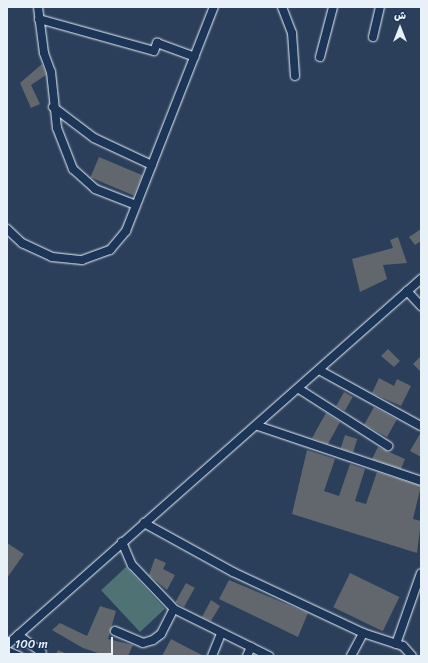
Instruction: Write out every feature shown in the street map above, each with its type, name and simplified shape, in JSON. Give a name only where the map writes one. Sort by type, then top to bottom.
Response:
[{"type":"street","points":[[38,7],[39,19],[51,72],[53,107],[57,128],[78,176],[95,189],[136,205]]},
{"type":"street","points":[[7,229],[22,244],[52,257],[82,260],[110,250],[126,231],[214,7]]},
{"type":"street","points":[[282,7],[292,33],[295,76]]},
{"type":"street","points":[[320,56],[333,7]]},
{"type":"street","points":[[373,37],[380,7]]},
{"type":"street","points":[[39,19],[154,51],[157,43],[195,57]]},
{"type":"street","points":[[53,107],[94,138],[152,165]]},
{"type":"street","points":[[7,645],[122,542],[258,426],[421,279]]},
{"type":"street","points":[[407,291],[421,306]]},
{"type":"street","points":[[319,370],[421,426]]},
{"type":"street","points":[[299,389],[388,446]]},
{"type":"street","points":[[258,426],[421,481]]},
{"type":"street","points":[[144,523],[233,572],[363,632],[396,644],[412,656]]},
{"type":"street","points":[[122,542],[132,565],[174,609],[221,634],[269,656]]},
{"type":"street","points":[[396,644],[419,585],[421,574]]},
{"type":"street","points":[[115,631],[143,643],[153,640],[161,634],[174,609]]},
{"type":"street","points":[[351,656],[363,632]]},
{"type":"street","points":[[212,656],[221,634]]},
{"type":"street","points":[[18,635],[41,652]]},
{"type":"street","points":[[247,656],[251,648]]},
{"type":"street","points":[[7,651],[19,656]]},
{"type":"green space","points":[[126,567],[165,609],[140,632],[101,590]]},
{"type":"building","points":[[42,64],[46,75],[31,85],[40,104],[31,108],[20,83]]},
{"type":"building","points":[[99,157],[142,175],[134,196],[90,177]]},
{"type":"building","points":[[421,229],[421,241],[415,245],[409,237]]},
{"type":"building","points":[[398,237],[407,263],[383,265],[387,279],[360,292],[352,259],[393,248],[390,240]]},
{"type":"building","points":[[388,349],[400,361],[394,367],[381,356]]},
{"type":"building","points":[[421,356],[421,372],[413,364]]},
{"type":"building","points":[[379,378],[394,386],[397,379],[411,386],[401,406],[372,393]]},
{"type":"building","points":[[344,392],[353,397],[345,411],[336,406]]},
{"type":"building","points":[[374,407],[397,420],[387,437],[364,424]]},
{"type":"building","points":[[326,413],[340,422],[328,444],[312,438]]},
{"type":"building","points":[[421,432],[421,457],[410,451]]},
{"type":"building","points":[[345,435],[357,439],[353,452],[341,448]]},
{"type":"building","points":[[378,447],[405,459],[401,469],[372,459]]},
{"type":"building","points":[[307,450],[335,459],[324,491],[339,496],[350,464],[365,469],[355,501],[366,504],[377,472],[421,486],[413,519],[421,521],[417,553],[292,514]]},
{"type":"building","points":[[7,543],[24,554],[7,578]]},
{"type":"building","points":[[155,558],[166,563],[163,569],[175,575],[167,590],[149,575]]},
{"type":"building","points":[[350,573],[399,597],[383,631],[333,607]]},
{"type":"building","points":[[229,580],[308,613],[298,637],[219,599]]},
{"type":"building","points":[[186,583],[195,588],[184,607],[175,602]]},
{"type":"building","points":[[211,600],[220,606],[211,621],[202,617]]},
{"type":"building","points":[[100,606],[116,611],[108,639],[133,645],[128,656],[107,656],[83,648],[52,630],[60,623],[87,636]]},
{"type":"building","points":[[171,639],[190,649],[204,656],[162,656]]},
{"type":"building","points":[[58,650],[72,656],[55,656]]}]
